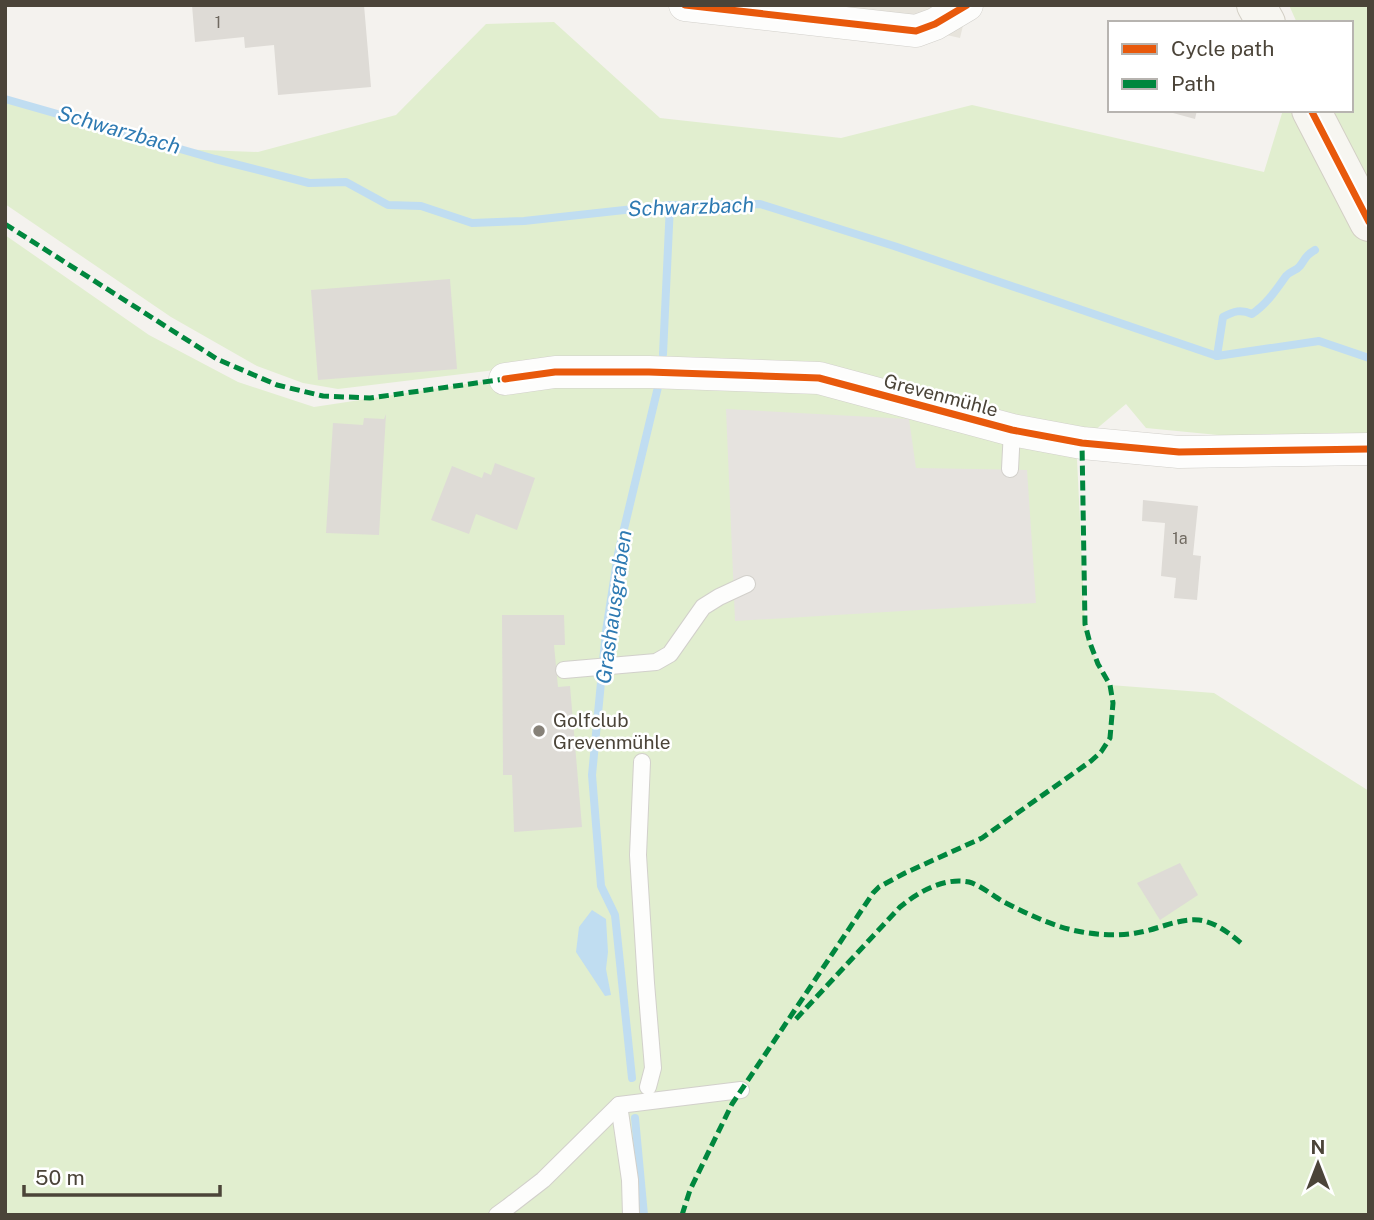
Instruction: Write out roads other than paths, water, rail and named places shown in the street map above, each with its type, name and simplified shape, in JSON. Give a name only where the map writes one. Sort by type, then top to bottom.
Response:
[{"type":"main road","points":[[1256,5],[1265,21]]},
{"type":"main road","points":[[1312,112],[1355,175],[1369,222]]},
{"type":"street","points":[[685,5],[916,31],[935,24],[967,5]]},
{"type":"street","name":"Grevenmühle","points":[[505,379],[555,372],[737,374],[820,378],[1012,430],[1082,443],[1179,452],[1369,449]]},
{"type":"lane","points":[[1010,469],[1012,430]]},
{"type":"lane","points":[[564,670],[656,662],[670,654],[703,607],[747,584]]},
{"type":"lane","points":[[642,762],[638,855],[653,1068],[648,1087]]},
{"type":"lane","points":[[496,1215],[542,1180],[619,1105],[741,1090]]},
{"type":"lane","points":[[619,1105],[631,1180],[631,1215]]},
{"type":"water","points":[[592,910],[606,919],[606,969],[611,995],[605,996],[576,952],[579,927]]},
{"type":"waterway","name":"Schwarzbach","points":[[5,99],[309,183],[346,182],[388,205],[421,206],[472,223],[524,221],[670,205],[760,204],[894,246],[1217,356],[1319,341],[1369,358]]},
{"type":"waterway","name":"Grashausgraben","points":[[663,354],[670,205]]},
{"type":"waterway","points":[[1217,356],[1223,317],[1238,311],[1252,314],[1267,301],[1288,274],[1298,268],[1315,250]]},
{"type":"waterway","name":"Grashausgraben","points":[[632,1078],[615,915],[601,886],[592,775],[606,631],[618,554],[658,387]]},
{"type":"waterway","name":"Grashausgraben","points":[[635,1118],[644,1215]]},
{"type":"place","name":"Golfclub Grevenmühle","points":[[539,731]]}]
